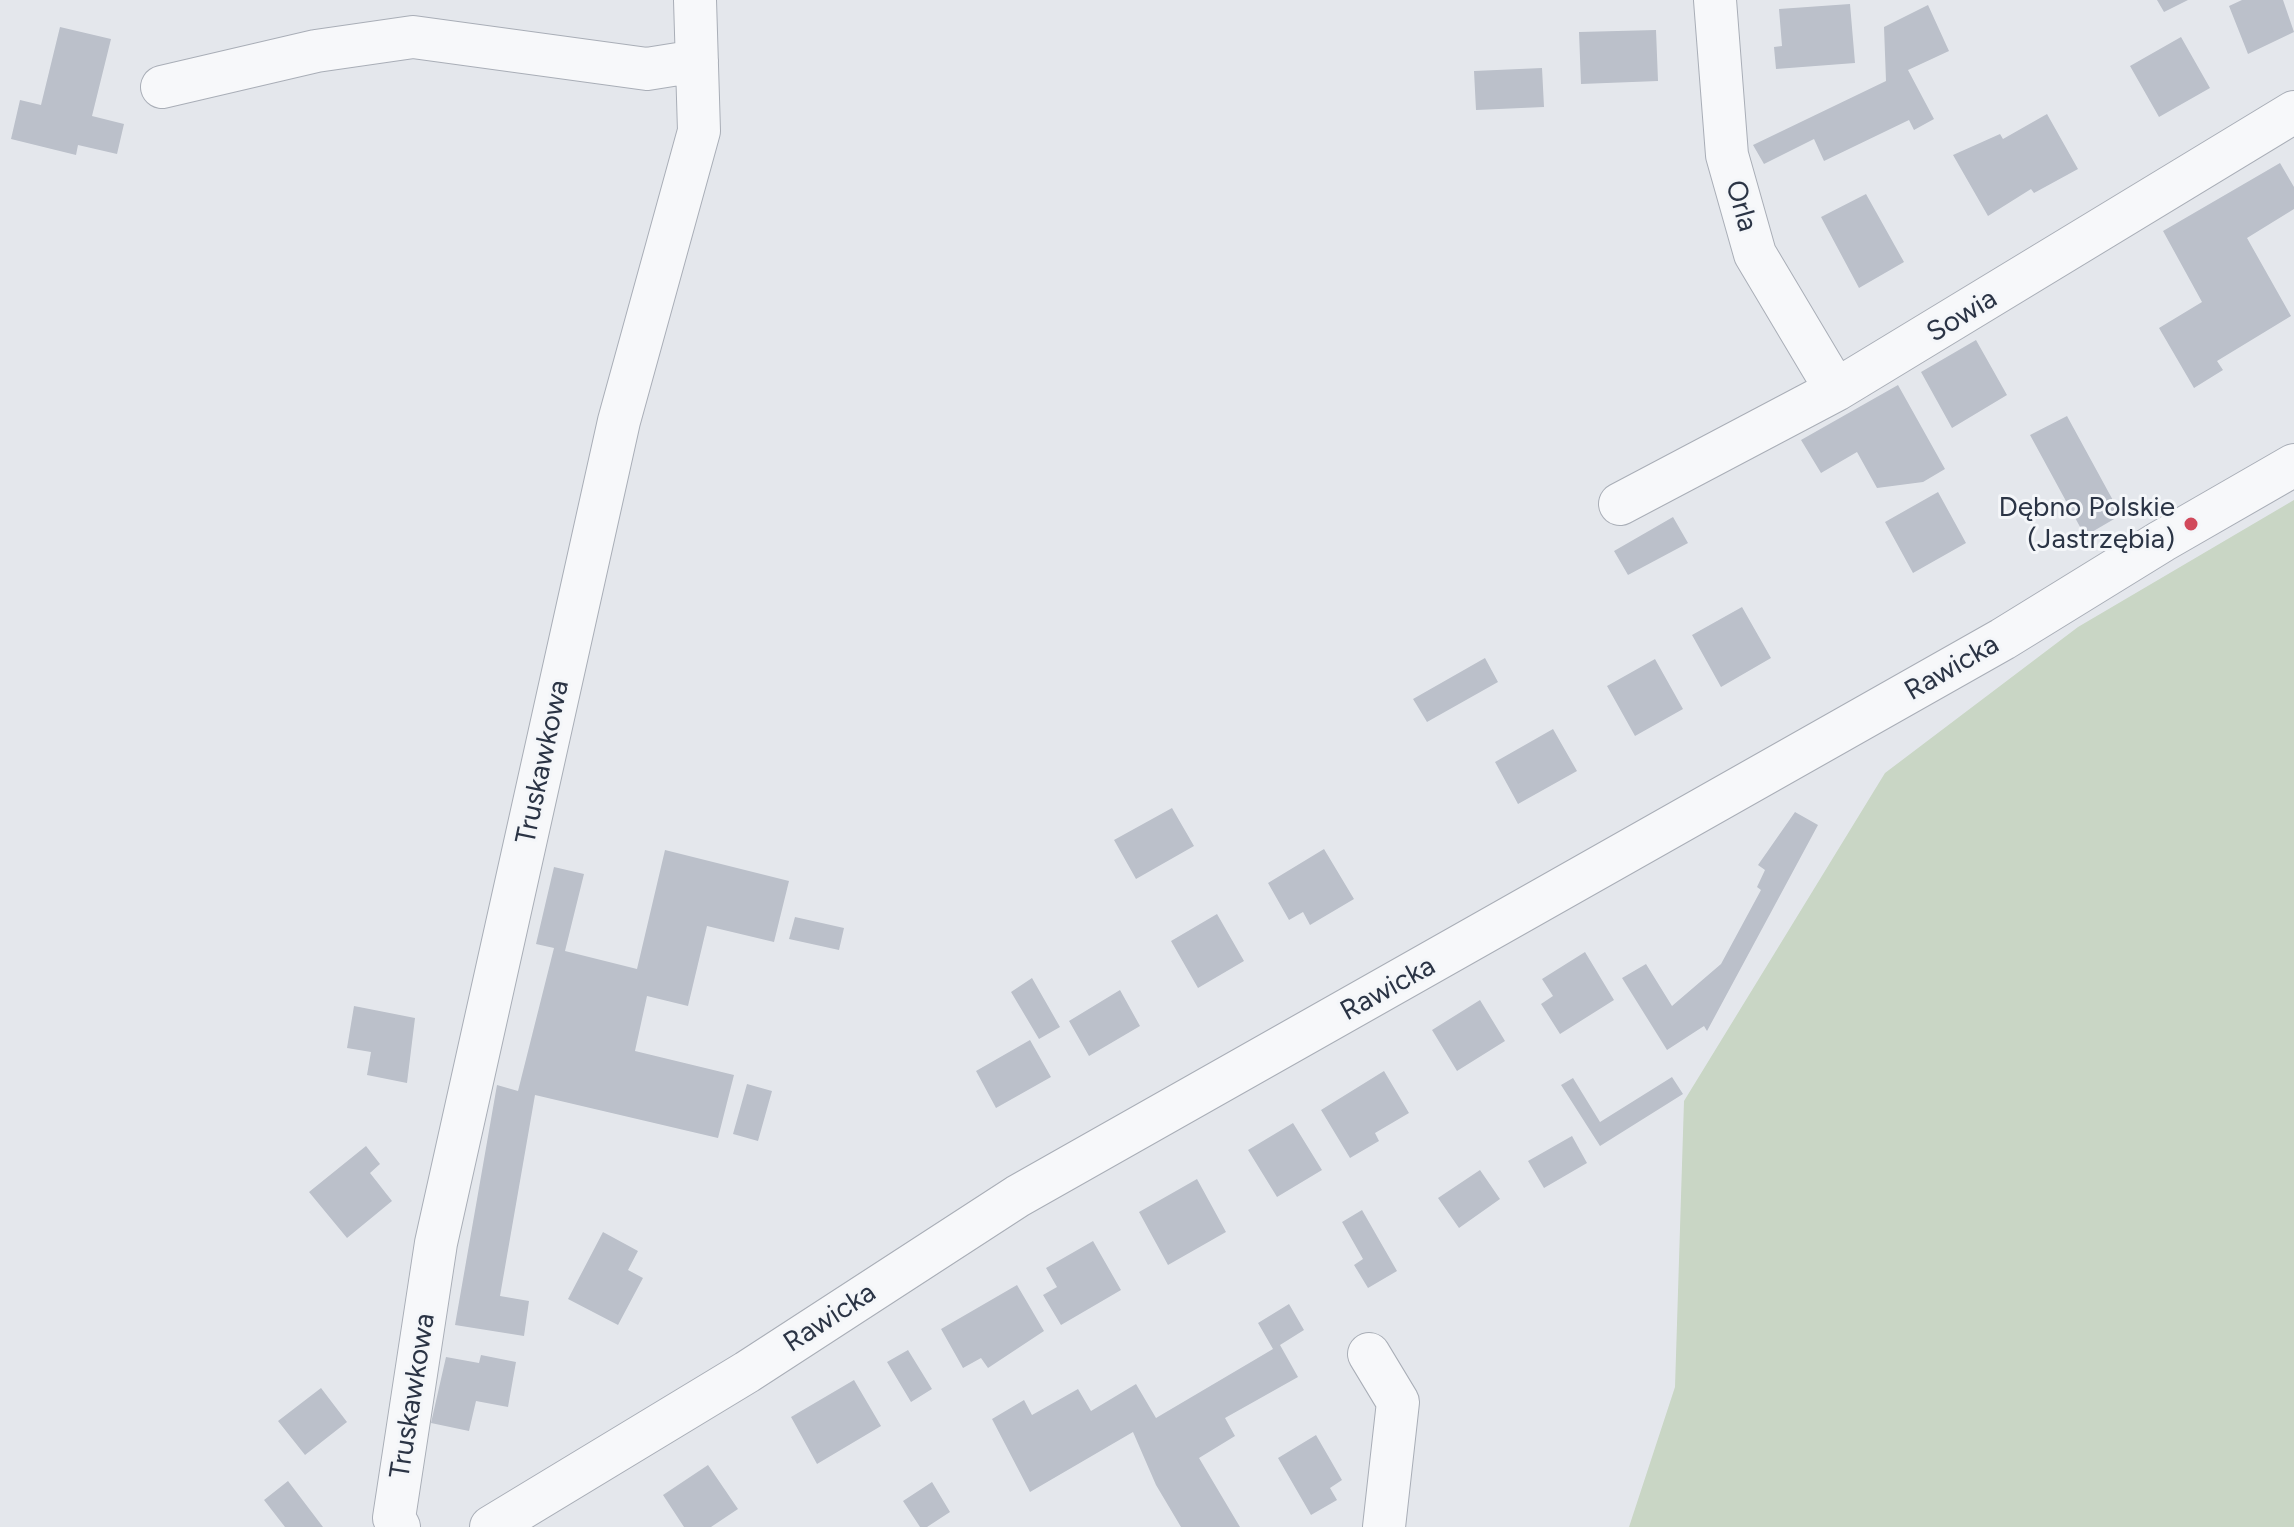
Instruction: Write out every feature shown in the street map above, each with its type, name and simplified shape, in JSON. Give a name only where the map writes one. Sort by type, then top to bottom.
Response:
[{"type":"street","name":"Truskawkowa","points":[[399,1527],[394,1518],[436,1243],[619,421],[699,131],[695,0]]},
{"type":"street","name":"Orla","points":[[1715,0],[1727,155],[1755,254],[1836,390]]},
{"type":"street","points":[[162,87],[316,51],[413,37],[647,69],[697,61]]},
{"type":"street","name":"Sowia","points":[[1620,504],[1836,390],[2294,112]]},
{"type":"street","name":"Rawicka","points":[[491,1527],[747,1372],[1018,1196],[2003,639],[2162,541],[2294,465]]},
{"type":"street","points":[[1369,1354],[1398,1402],[1384,1527]]},
{"type":"green space","points":[[2294,500],[2294,1527],[1629,1527],[1675,1387],[1684,1101],[1885,773],[2078,627]]},
{"type":"building","points":[[2157,0],[2188,0],[2164,12]]},
{"type":"building","points":[[2242,0],[2283,0],[2294,32],[2248,54],[2229,6]]},
{"type":"building","points":[[1850,4],[1855,63],[1776,69],[1774,47],[1782,46],[1779,9]]},
{"type":"building","points":[[1928,5],[1949,51],[1908,70],[1934,119],[1914,130],[1909,120],[1824,161],[1814,139],[1764,164],[1753,145],[1886,81],[1884,27]]},
{"type":"building","points":[[60,27],[111,39],[92,116],[124,124],[117,154],[78,145],[76,155],[11,139],[20,100],[41,105]]},
{"type":"building","points":[[1656,30],[1658,81],[1581,84],[1579,32]]},
{"type":"building","points":[[2181,37],[2210,88],[2159,117],[2130,66]]},
{"type":"building","points":[[1542,68],[1544,107],[1476,110],[1474,71]]},
{"type":"building","points":[[2047,114],[2078,169],[2034,193],[2031,189],[1988,216],[1953,155],[2000,134],[2003,139]]},
{"type":"building","points":[[2280,163],[2294,187],[2294,209],[2247,238],[2291,316],[2217,361],[2223,370],[2194,388],[2159,328],[2202,302],[2163,231]]},
{"type":"building","points":[[1866,194],[1904,262],[1859,288],[1821,217]]},
{"type":"building","points":[[1976,340],[2007,395],[1952,428],[1921,372]]},
{"type":"building","points":[[1898,385],[1945,469],[1923,482],[1877,488],[1857,452],[1821,473],[1801,440]]},
{"type":"building","points":[[2067,416],[2121,515],[2085,536],[2030,435]]},
{"type":"building","points":[[1938,492],[1966,543],[1913,573],[1885,522]]},
{"type":"building","points":[[1673,517],[1688,543],[1628,575],[1614,551]]},
{"type":"building","points":[[1742,607],[1771,658],[1721,687],[1692,635]]},
{"type":"building","points":[[1485,658],[1498,682],[1427,722],[1413,699]]},
{"type":"building","points":[[1655,659],[1683,709],[1635,736],[1607,686]]},
{"type":"building","points":[[1553,729],[1577,771],[1518,804],[1495,762]]},
{"type":"building","points":[[1172,808],[1194,846],[1136,879],[1114,840]]},
{"type":"building","points":[[1795,812],[1818,825],[1707,1031],[1704,1026],[1667,1050],[1622,978],[1646,964],[1672,1006],[1721,964],[1761,890],[1757,887],[1765,870],[1758,865]]},
{"type":"building","points":[[1324,849],[1354,899],[1310,925],[1303,912],[1289,920],[1268,883]]},
{"type":"building","points":[[665,850],[789,881],[774,942],[707,926],[688,1006],[647,996],[635,1051],[734,1075],[718,1138],[535,1095],[500,1296],[529,1301],[524,1336],[455,1325],[497,1085],[518,1091],[554,948],[536,944],[554,867],[584,874],[565,951],[637,969]]},
{"type":"building","points":[[1217,914],[1244,961],[1198,988],[1171,941]]},
{"type":"building","points":[[795,917],[844,928],[839,950],[789,939]]},
{"type":"building","points":[[1585,952],[1614,1000],[1560,1034],[1541,1004],[1553,996],[1542,979]]},
{"type":"building","points":[[1032,978],[1060,1027],[1039,1039],[1011,992]]},
{"type":"building","points":[[1120,990],[1140,1026],[1089,1056],[1069,1021]]},
{"type":"building","points":[[1480,1000],[1505,1041],[1457,1071],[1432,1030]]},
{"type":"building","points":[[354,1006],[415,1018],[407,1083],[367,1075],[371,1052],[347,1048]]},
{"type":"building","points":[[1030,1040],[1051,1077],[996,1108],[976,1071]]},
{"type":"building","points":[[1384,1071],[1409,1113],[1375,1133],[1379,1141],[1350,1158],[1321,1110]]},
{"type":"building","points":[[1672,1077],[1683,1094],[1600,1146],[1561,1085],[1573,1078],[1600,1122]]},
{"type":"building","points":[[747,1084],[772,1091],[758,1141],[733,1134]]},
{"type":"building","points":[[1293,1123],[1322,1170],[1277,1197],[1248,1150]]},
{"type":"building","points":[[1572,1136],[1587,1163],[1544,1188],[1528,1161]]},
{"type":"building","points":[[366,1146],[380,1164],[370,1173],[392,1201],[347,1238],[309,1192]]},
{"type":"building","points":[[1480,1170],[1500,1199],[1459,1228],[1438,1198]]},
{"type":"building","points":[[1197,1179],[1226,1232],[1168,1265],[1139,1212]]},
{"type":"building","points":[[1362,1210],[1397,1271],[1368,1288],[1354,1265],[1363,1259],[1342,1222]]},
{"type":"building","points":[[603,1232],[638,1251],[628,1270],[643,1278],[618,1325],[568,1299]]},
{"type":"building","points":[[1093,1241],[1121,1290],[1061,1325],[1043,1295],[1057,1287],[1046,1268]]},
{"type":"building","points":[[1017,1285],[1044,1331],[988,1368],[981,1358],[963,1368],[941,1329]]},
{"type":"building","points":[[1289,1304],[1304,1330],[1280,1345],[1298,1377],[1225,1418],[1235,1436],[1199,1458],[1240,1527],[1181,1527],[1156,1485],[1133,1432],[1030,1492],[992,1419],[1024,1400],[1032,1415],[1078,1389],[1091,1411],[1136,1384],[1156,1418],[1273,1349],[1258,1323]]},
{"type":"building","points":[[908,1350],[932,1389],[911,1402],[887,1362]]},
{"type":"building","points":[[481,1355],[516,1362],[508,1407],[476,1401],[469,1431],[431,1423],[446,1357],[479,1363]]},
{"type":"building","points":[[854,1380],[881,1426],[817,1464],[791,1417]]},
{"type":"building","points":[[321,1388],[347,1422],[305,1455],[278,1421]]},
{"type":"building","points":[[1316,1435],[1342,1480],[1330,1488],[1337,1500],[1311,1515],[1278,1458]]},
{"type":"building","points":[[708,1465],[738,1509],[711,1527],[684,1527],[663,1495]]},
{"type":"building","points":[[288,1481],[323,1527],[285,1527],[264,1500]]},
{"type":"building","points":[[932,1482],[950,1512],[927,1527],[920,1527],[903,1501]]},
{"type":"place","name":"Dębno Polskie (Jastrzębia)","points":[[2191,524]]}]
